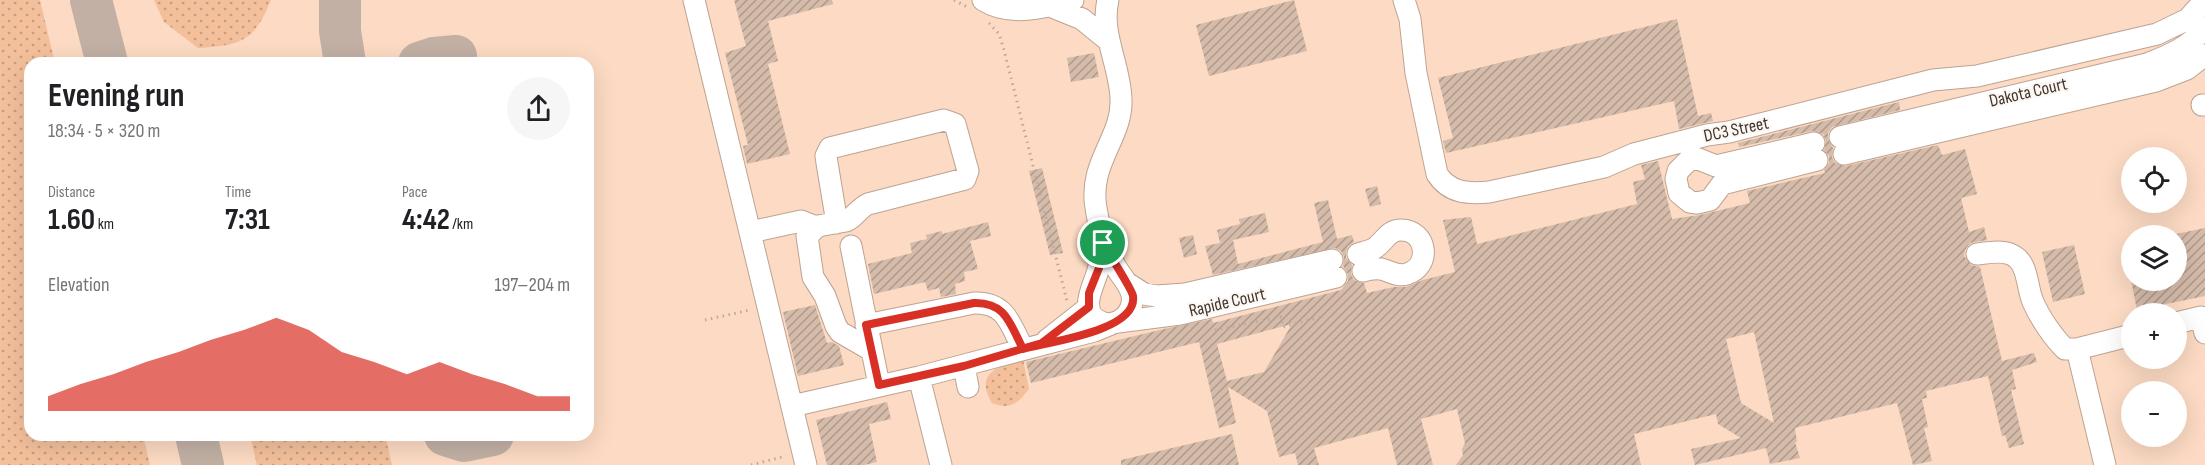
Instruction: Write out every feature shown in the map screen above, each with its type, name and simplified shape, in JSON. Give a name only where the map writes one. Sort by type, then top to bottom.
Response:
[{"type":"street","points":[[694,0],[792,406],[797,460]]},
{"type":"street","points":[[978,5],[1031,10],[1073,0]]},
{"type":"street","points":[[1103,243],[1099,268],[1081,314],[1102,322],[1115,323],[1130,311],[1131,290],[1103,243],[1095,206],[1096,176],[1115,127],[1121,101],[1106,19],[1108,0]]},
{"type":"street","name":"DC3 Street","points":[[1404,0],[1410,19],[1416,73],[1437,174],[1447,186],[1460,192],[1473,194],[1604,167],[1624,157],[1676,143],[1729,132],[1933,80],[1977,76],[2157,34],[2188,19],[2205,0]]},
{"type":"street","points":[[1050,6],[1082,20],[1109,40]]},
{"type":"street","name":"Dakota Court","points":[[2205,27],[2197,38],[2173,54],[2147,64],[1842,145],[2156,81],[2187,69],[2205,55]]},
{"type":"street","points":[[837,222],[827,163],[830,148],[944,120],[955,124],[968,171],[965,179],[868,204],[849,220],[816,227],[807,236],[806,241],[815,282],[825,296],[837,329],[871,350]]},
{"type":"street","points":[[1816,152],[1722,184],[1710,200],[1704,202],[1690,202],[1684,198],[1676,186],[1678,171],[1689,160],[1700,159],[1716,166],[1816,152]]},
{"type":"street","points":[[750,232],[801,221],[816,227]]},
{"type":"street","points":[[850,246],[879,385]]},
{"type":"street","points":[[1977,254],[2000,252],[2018,259],[2024,267],[2033,303],[2058,343],[2065,349],[2078,349],[2121,338]]},
{"type":"street","name":"Rapide Court","points":[[792,406],[964,366],[1094,331],[1115,323],[1180,314],[1334,268],[1185,294],[1157,296],[1144,294],[1127,284]]},
{"type":"street","points":[[866,325],[974,303],[993,304],[1033,346]]},
{"type":"street","name":"Rapide Court","points":[[1033,346],[1081,314]]},
{"type":"street","points":[[2187,320],[2201,317],[2205,333]]},
{"type":"street","points":[[2078,349],[2105,465]]},
{"type":"street","points":[[964,366],[968,387]]},
{"type":"street","points":[[919,377],[941,465]]},
{"type":"path","points":[[954,0],[978,5]]},
{"type":"path","points":[[987,21],[999,34],[1081,314]]},
{"type":"path","points":[[705,320],[768,306]]},
{"type":"path","points":[[1215,330],[1281,317],[1283,327],[1324,316]]},
{"type":"path","points":[[751,465],[797,460]]},
{"type":"shaded area","points":[[0,0],[2205,0],[2205,465],[0,465]]},
{"type":"shaded area","points":[[0,0],[40,0],[54,57],[24,57],[24,441],[144,441],[150,465],[0,465]]},
{"type":"shaded area","points":[[154,0],[271,0],[258,25],[244,39],[236,43],[198,48],[164,22]]},
{"type":"shaded area","points":[[1023,359],[1029,389],[1009,406],[992,403],[986,384],[991,372]]},
{"type":"shaded area","points":[[251,441],[386,441],[392,465],[257,465]]},
{"type":"building","points":[[734,0],[832,0],[833,4],[768,21],[778,61],[768,64],[790,154],[747,164],[743,146],[748,145],[725,53],[746,46]]},
{"type":"building","points":[[1294,0],[1307,51],[1209,76],[1196,25]]},
{"type":"building","points":[[1677,19],[1698,116],[1711,113],[1713,121],[1679,129],[1674,101],[1446,153],[1443,141],[1453,138],[1438,78]]},
{"type":"building","points":[[1094,53],[1099,77],[1071,82],[1067,58]]},
{"type":"building","points":[[1899,102],[1900,110],[1832,127],[1828,133],[1828,139],[1833,148],[1832,157],[1835,163],[1846,166],[1938,145],[1942,155],[1965,149],[1977,194],[1961,198],[1969,232],[1984,227],[1987,240],[1970,243],[1964,256],[1971,265],[1980,267],[2002,361],[2034,353],[2037,362],[2012,370],[2016,389],[2011,390],[2024,444],[2009,448],[2005,435],[2002,436],[1988,376],[1926,391],[1927,398],[1922,399],[1928,427],[1924,428],[1932,461],[1913,465],[1897,403],[1795,428],[1797,442],[1795,442],[1800,458],[1770,464],[1766,448],[1695,465],[1691,449],[1741,438],[1718,424],[1716,414],[1634,434],[1641,465],[1456,465],[1463,455],[1462,449],[1465,443],[1457,409],[1421,419],[1433,465],[1397,465],[1388,428],[1314,448],[1319,465],[1298,465],[1295,453],[1279,457],[1267,411],[1228,387],[1236,423],[1219,428],[1199,342],[1031,383],[1026,362],[1164,329],[1212,319],[1213,323],[1341,290],[1348,281],[1348,274],[1343,266],[1344,257],[1341,251],[1335,248],[1213,275],[1205,246],[1220,243],[1217,230],[1240,224],[1239,219],[1265,213],[1269,232],[1233,240],[1238,264],[1323,242],[1314,203],[1328,200],[1337,239],[1352,235],[1354,242],[1348,246],[1346,258],[1352,265],[1351,274],[1354,280],[1364,283],[1367,293],[1394,287],[1406,287],[1455,272],[1443,220],[1471,217],[1477,244],[1637,204],[1633,182],[1645,179],[1641,165],[1658,161],[1672,219],[1700,215],[1750,203],[1747,191],[1825,173],[1824,170],[1829,163],[1829,156],[1824,150],[1826,141],[1823,134],[1812,131],[1739,147],[1738,143]],"holes":[[[1292,324],[1264,372],[1227,381],[1217,344]],[[1754,332],[1774,423],[1741,403],[1726,339]]]},
{"type":"building","points":[[1042,168],[1063,253],[1050,255],[1029,171]]},
{"type":"building","points":[[1377,186],[1381,204],[1370,207],[1365,189]]},
{"type":"building","points":[[988,222],[991,236],[970,241],[978,269],[964,272],[965,281],[955,284],[956,294],[941,297],[939,288],[928,291],[925,282],[874,294],[868,264],[912,253],[910,243],[927,239],[926,235],[942,231],[942,234]]},
{"type":"building","points":[[2205,228],[2205,296],[2171,303],[2136,303],[2133,291],[2187,291],[2187,232]]},
{"type":"building","points":[[1193,235],[1197,254],[1184,258],[1179,238]]},
{"type":"building","points":[[2074,245],[2085,294],[2053,302],[2042,252]]},
{"type":"building","points":[[815,305],[827,343],[832,342],[839,346],[844,365],[798,376],[783,312]]},
{"type":"building","points":[[887,402],[891,419],[869,424],[877,462],[864,465],[827,465],[816,420]]},
{"type":"building","points":[[1232,434],[1239,465],[1121,465],[1121,460]]},
{"type":"taxiway","points":[[91,0],[105,57]]},
{"type":"taxiway","points":[[340,0],[340,31],[344,57]]},
{"type":"taxiway","points":[[445,57],[456,56]]},
{"type":"taxiway","points":[[197,441],[203,465]]},
{"type":"route","points":[[1103,243],[1099,268],[1087,300],[1089,307],[1058,333],[1042,343],[1023,349],[964,366],[879,385],[866,325],[974,303],[993,304],[1001,310],[1023,349],[1042,343],[1060,341],[1118,322],[1130,311],[1133,297],[1103,243]]}]
